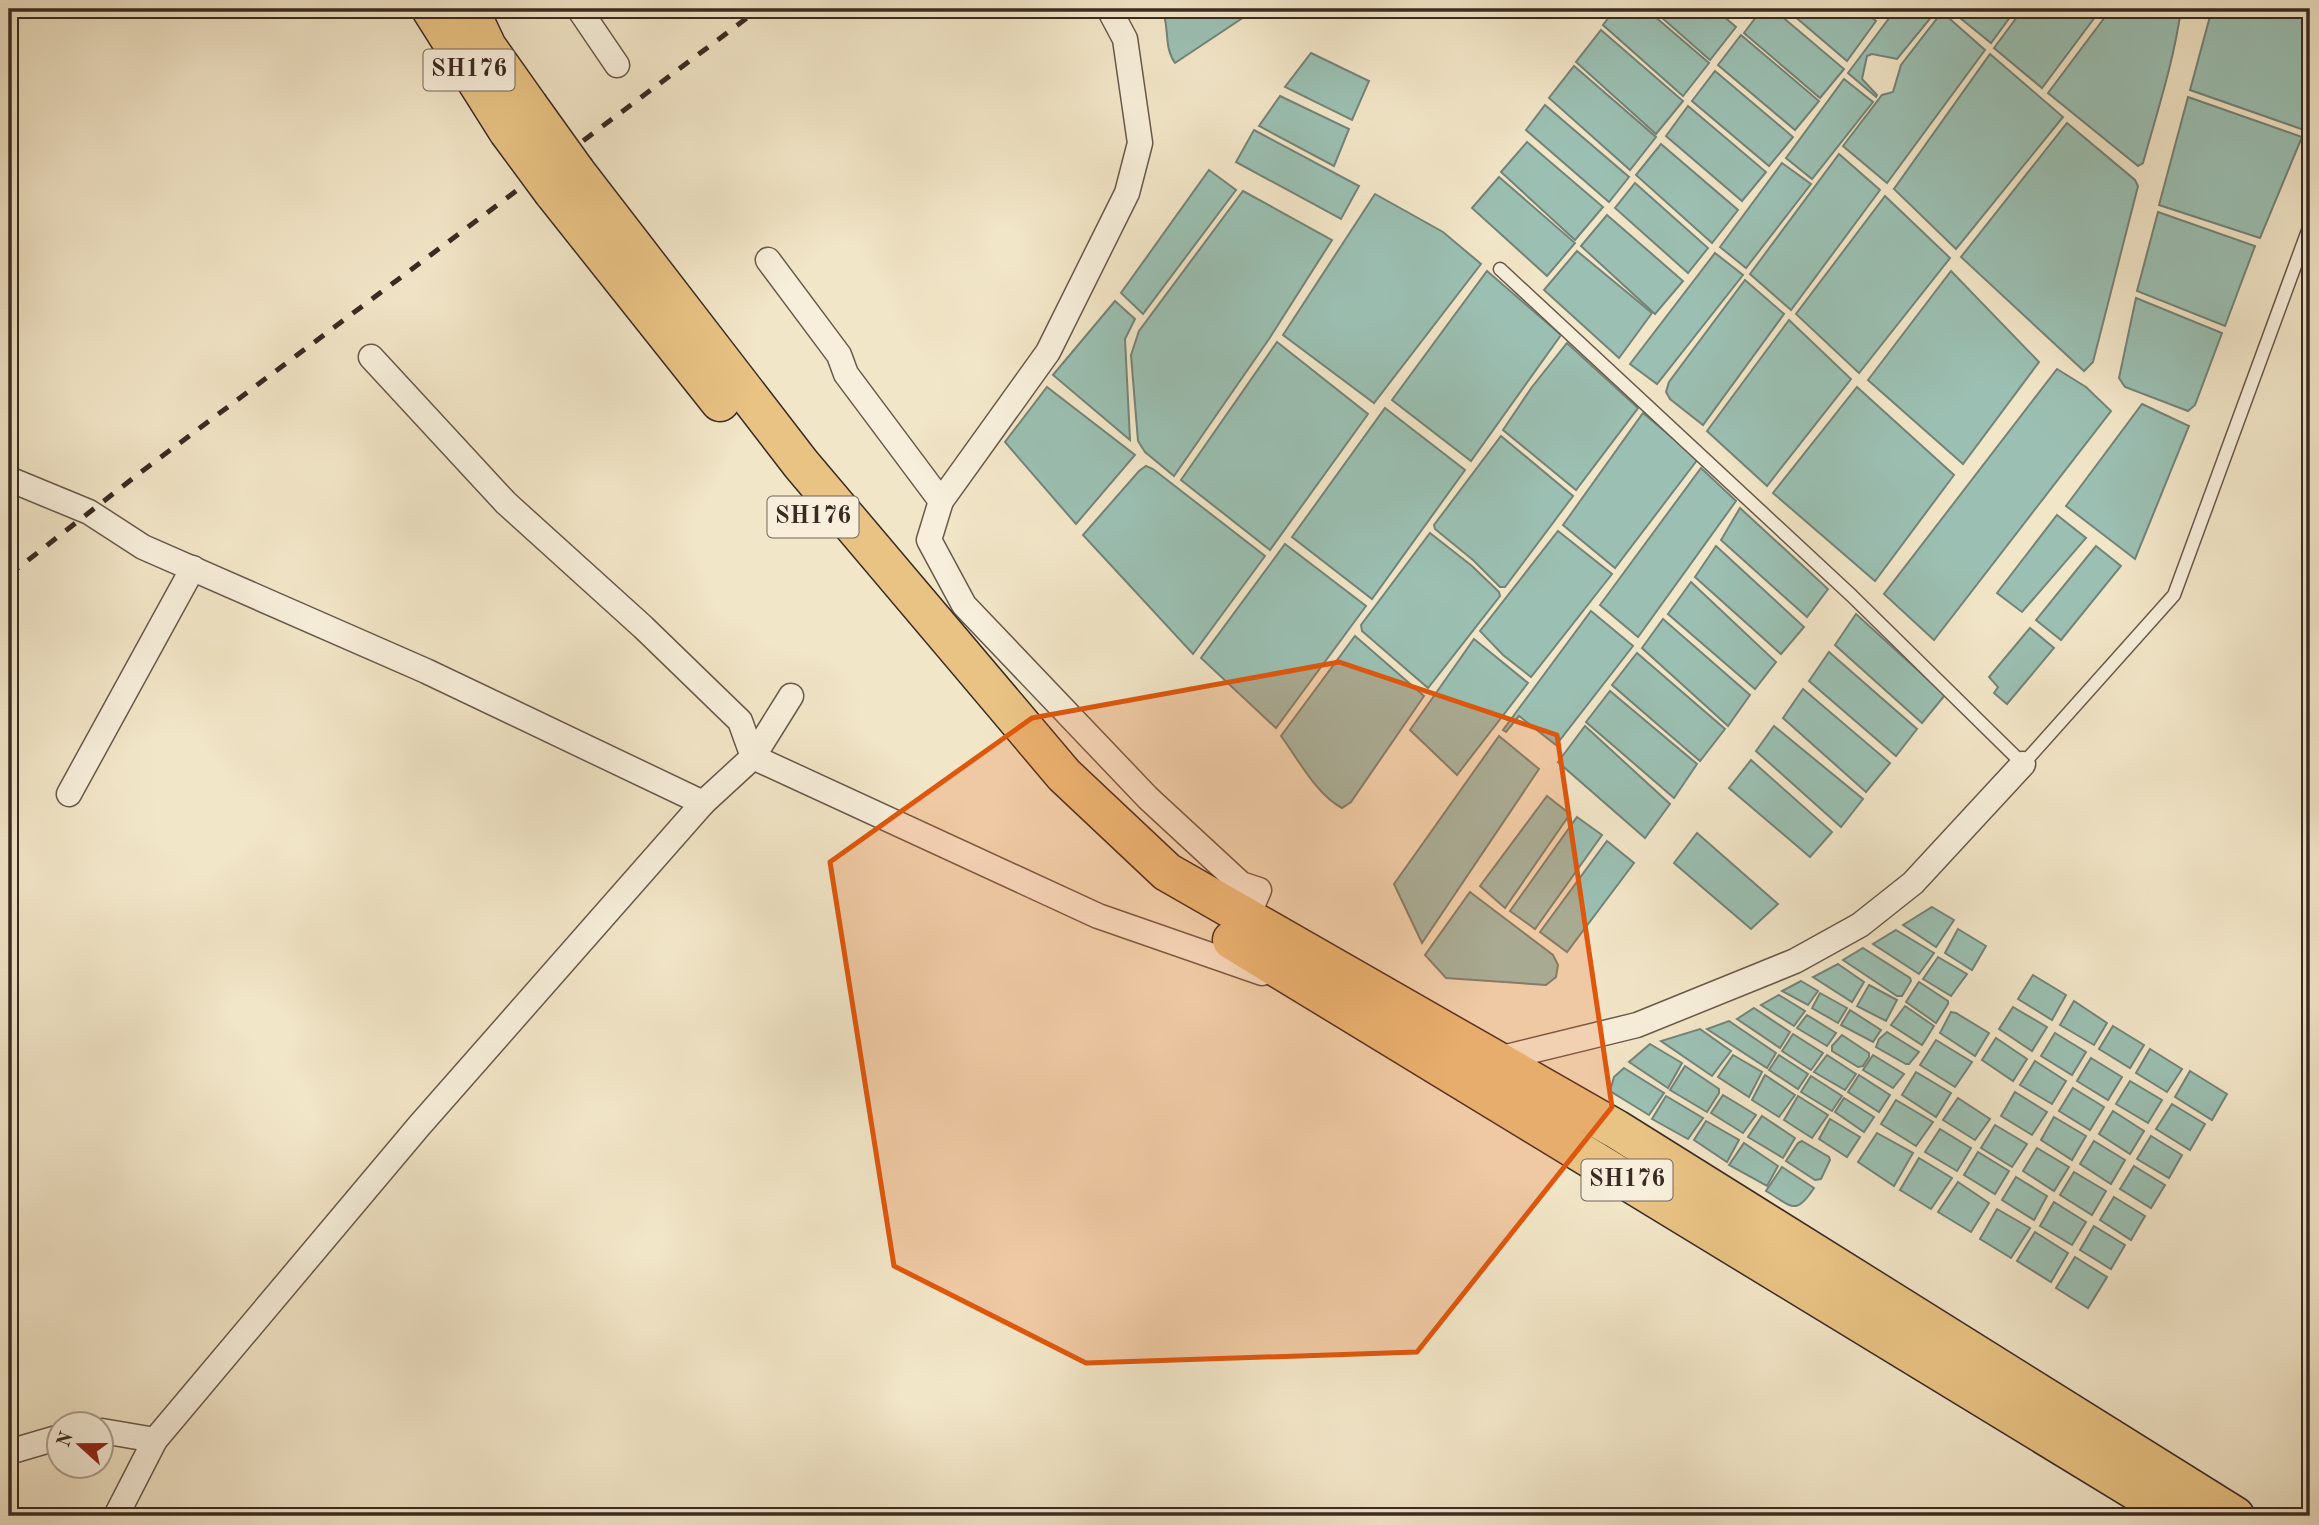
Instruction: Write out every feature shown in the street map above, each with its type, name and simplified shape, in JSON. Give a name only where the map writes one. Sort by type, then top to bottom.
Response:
[{"type":"main road","name":"SH176","points":[[431,9],[518,118],[794,495],[1085,831],[1242,931],[1319,992],[2177,1516]]},
{"type":"main road","points":[[469,9],[518,118]]},
{"type":"main road","points":[[1242,931],[1494,1060],[1616,1129],[2235,1516]]},
{"type":"street","points":[[579,9],[617,65]]},
{"type":"street","points":[[1109,9],[1125,39],[1140,143],[1127,193],[1048,352],[942,501],[929,540],[964,605],[1148,798],[1241,884],[1259,890],[1242,931]]},
{"type":"street","points":[[768,260],[839,355],[846,374],[942,501]]},
{"type":"street","points":[[371,357],[506,503],[643,627],[740,722],[753,757],[1098,916],[1319,992]]},
{"type":"street","points":[[9,479],[89,512],[143,547],[426,671],[703,803]]},
{"type":"street","points":[[69,793],[192,568]]},
{"type":"street","points":[[116,1516],[155,1440],[419,1126],[703,803],[753,757],[791,696]]},
{"type":"street","points":[[1494,1060],[1637,1025],[1806,955],[1860,925],[1913,883],[2023,764]]},
{"type":"street","points":[[116,1433],[155,1440]]},
{"type":"street","points":[[9,1452],[46,1441]]},
{"type":"lane","points":[[1500,269],[1842,587],[2023,764],[2174,595],[2310,225]]},
{"type":"highlighted area","points":[[1339,662],[1557,735],[1612,1107],[1417,1352],[1086,1363],[894,1266],[830,862],[1032,718]]},
{"type":"water","points":[[1162,9],[1256,9],[1175,63],[1169,50]]},
{"type":"water","points":[[1615,9],[1646,9],[1709,63],[1683,96],[1603,25]]},
{"type":"water","points":[[1652,9],[1715,9],[1736,27],[1710,60]]},
{"type":"water","points":[[1762,9],[1773,9],[1844,69],[1820,98],[1744,33]]},
{"type":"water","points":[[1786,9],[1861,9],[1876,21],[1847,61]]},
{"type":"water","points":[[1896,9],[1938,9],[1897,59],[1872,54],[1867,56],[1862,79],[1876,97],[1848,73]]},
{"type":"water","points":[[1949,9],[2016,9],[1991,43]]},
{"type":"water","points":[[2023,9],[2101,9],[2042,88],[1994,48]]},
{"type":"water","points":[[2111,9],[2181,9],[2165,86],[2143,163],[2138,166],[2048,93]]},
{"type":"water","points":[[2212,9],[2310,9],[2310,110],[2304,130],[2190,90]]},
{"type":"water","points":[[1942,12],[1985,50],[1887,183],[1843,146],[1882,95],[1893,92],[1901,65]]},
{"type":"water","points":[[1601,30],[1683,101],[1656,134],[1576,62]]},
{"type":"water","points":[[1741,35],[1819,101],[1795,130],[1718,65]]},
{"type":"water","points":[[1311,53],[1369,81],[1352,120],[1285,87]]},
{"type":"water","points":[[1990,54],[2063,117],[1956,249],[1894,189]]},
{"type":"water","points":[[1574,66],[1656,137],[1630,170],[1549,98]]},
{"type":"water","points":[[1715,71],[1793,137],[1769,166],[1692,101]]},
{"type":"water","points":[[1844,79],[1873,102],[1812,179],[1786,158]]},
{"type":"water","points":[[1280,96],[1349,129],[1334,166],[1259,126]]},
{"type":"water","points":[[2188,97],[2302,137],[2260,238],[2159,205]]},
{"type":"water","points":[[1545,105],[1629,177],[1609,202],[1526,130]]},
{"type":"water","points":[[1688,106],[1766,172],[1742,201],[1666,136]]},
{"type":"water","points":[[2067,123],[2135,180],[2138,186],[2093,362],[2084,371],[1961,257]]},
{"type":"water","points":[[1254,130],[1359,186],[1341,219],[1236,162]]},
{"type":"water","points":[[1527,142],[1603,207],[1575,240],[1501,172]]},
{"type":"water","points":[[1661,144],[1738,210],[1712,243],[1636,175]]},
{"type":"water","points":[[1839,154],[1880,190],[1791,310],[1750,274]]},
{"type":"water","points":[[1782,163],[1811,184],[1746,268],[1720,247]]},
{"type":"water","points":[[1209,170],[1236,190],[1143,314],[1121,293]]},
{"type":"water","points":[[1499,177],[1575,243],[1547,276],[1472,208]]},
{"type":"water","points":[[1635,183],[1708,248],[1688,273],[1615,208]]},
{"type":"water","points":[[1243,191],[1332,240],[1269,339],[1174,476],[1145,452],[1138,441],[1131,355],[1139,331]]},
{"type":"water","points":[[1375,194],[1443,232],[1481,264],[1374,403],[1283,335]]},
{"type":"water","points":[[1885,196],[1950,258],[1859,373],[1796,314]]},
{"type":"water","points":[[2158,212],[2255,246],[2225,326],[2137,291]]},
{"type":"water","points":[[1607,215],[1683,281],[1655,314],[1581,246]]},
{"type":"water","points":[[1577,251],[1652,313],[1619,358],[1544,290]]},
{"type":"water","points":[[1715,253],[1743,275],[1657,384],[1630,364]]},
{"type":"water","points":[[1487,271],[1561,335],[1471,461],[1392,400]]},
{"type":"water","points":[[1951,271],[2039,362],[1963,464],[1868,380]]},
{"type":"water","points":[[1745,280],[1784,314],[1703,425],[1670,399],[1666,392],[1669,382]]},
{"type":"water","points":[[2136,298],[2222,333],[2195,405],[2188,411],[2125,387],[2119,378]]},
{"type":"water","points":[[1115,301],[1135,319],[1125,339],[1130,440],[1053,375]]},
{"type":"water","points":[[1789,320],[1851,379],[1767,486],[1707,431]]},
{"type":"water","points":[[1277,342],[1368,414],[1270,550],[1181,480]]},
{"type":"water","points":[[1567,343],[1638,408],[1576,490],[1503,430],[1532,387]]},
{"type":"water","points":[[2057,369],[2086,387],[2111,411],[1934,640],[1884,594]]},
{"type":"water","points":[[1047,387],[1135,455],[1076,524],[1005,442]]},
{"type":"water","points":[[1857,387],[1954,475],[1875,581],[1773,493]]},
{"type":"water","points":[[2142,404],[2189,426],[2135,559],[2066,506]]},
{"type":"water","points":[[1385,408],[1465,470],[1372,599],[1292,537]]},
{"type":"water","points":[[1643,413],[1698,459],[1615,568],[1563,525]]},
{"type":"water","points":[[1501,436],[1573,496],[1505,587],[1500,587],[1473,560],[1435,529],[1434,525]]},
{"type":"water","points":[[1146,466],[1265,556],[1193,654],[1083,535]]},
{"type":"water","points":[[1701,468],[1736,501],[1638,637],[1600,605]]},
{"type":"water","points":[[1740,508],[1828,589],[1807,617],[1721,540]]},
{"type":"water","points":[[2057,515],[2086,538],[2022,612],[1997,593]]},
{"type":"water","points":[[1558,531],[1612,574],[1531,677],[1503,655],[1480,631]]},
{"type":"water","points":[[1430,533],[1472,566],[1500,596],[1428,688],[1362,631],[1361,625]]},
{"type":"water","points":[[1285,544],[1366,606],[1276,728],[1201,658]]},
{"type":"water","points":[[1716,546],[1804,627],[1781,654],[1695,577]]},
{"type":"water","points":[[2096,546],[2121,566],[2061,640],[2036,620]]},
{"type":"water","points":[[1691,582],[1776,662],[1755,689],[1668,614]]},
{"type":"water","points":[[1591,611],[1633,646],[1556,745],[1519,716],[1506,732],[1503,730]]},
{"type":"water","points":[[1856,614],[1945,695],[1922,723],[1835,645]]},
{"type":"water","points":[[1663,619],[1750,695],[1728,726],[1642,648]]},
{"type":"water","points":[[2030,628],[2054,648],[2007,704],[1994,693],[1998,687],[1989,677]]},
{"type":"water","points":[[1355,636],[1424,696],[1351,802],[1342,808],[1316,785],[1281,736]]},
{"type":"water","points":[[1474,639],[1528,683],[1457,775],[1410,730]]},
{"type":"water","points":[[1829,652],[1917,729],[1896,756],[1809,681]]},
{"type":"water","points":[[1637,653],[1725,729],[1700,761],[1612,685]]},
{"type":"water","points":[[1803,689],[1890,763],[1866,792],[1783,718]]},
{"type":"water","points":[[1610,691],[1697,764],[1674,798],[1586,722]]},
{"type":"water","points":[[1585,726],[1670,804],[1645,838],[1558,762]]},
{"type":"water","points":[[1774,726],[1863,799],[1841,827],[1756,751]]},
{"type":"water","points":[[1499,736],[1539,769],[1422,943],[1394,884]]},
{"type":"water","points":[[1751,760],[1832,832],[1810,857],[1729,788]]},
{"type":"water","points":[[1547,796],[1570,814],[1505,908],[1480,886]]},
{"type":"water","points":[[1577,817],[1602,835],[1535,929],[1510,911]]},
{"type":"water","points":[[1697,833],[1778,904],[1751,929],[1674,863]]},
{"type":"water","points":[[1607,841],[1634,863],[1567,952],[1540,932]]},
{"type":"water","points":[[1470,892],[1553,955],[1558,965],[1556,977],[1546,985],[1446,978],[1425,955]]},
{"type":"water","points":[[1932,907],[1954,920],[1936,947],[1903,925]]},
{"type":"water","points":[[1958,929],[1986,946],[1972,970],[1945,953]]},
{"type":"water","points":[[1896,930],[1934,953],[1919,974],[1873,944]]},
{"type":"water","points":[[1863,948],[1910,978],[1911,981],[1902,996],[1897,996],[1843,960]]},
{"type":"water","points":[[1938,957],[1967,974],[1951,996],[1923,979]]},
{"type":"water","points":[[1838,964],[1864,982],[1852,1002],[1813,977]]},
{"type":"water","points":[[2033,975],[2066,995],[2052,1020],[2018,999]]},
{"type":"water","points":[[1801,981],[1818,991],[1808,1005],[1782,991]]},
{"type":"water","points":[[1919,982],[1948,1001],[1936,1023],[1906,1002]]},
{"type":"water","points":[[1869,985],[1897,1000],[1886,1021],[1857,1006]]},
{"type":"water","points":[[1820,993],[1847,1008],[1838,1023],[1812,1008]]},
{"type":"water","points":[[1779,995],[1805,1011],[1794,1026],[1761,1005]]},
{"type":"water","points":[[2074,1001],[2107,1023],[2094,1045],[2060,1025]]},
{"type":"water","points":[[1905,1006],[1934,1026],[1922,1045],[1891,1025]]},
{"type":"water","points":[[2013,1007],[2047,1027],[2032,1051],[1999,1029]]},
{"type":"water","points":[[1754,1008],[1790,1032],[1780,1048],[1737,1019]]},
{"type":"water","points":[[1850,1010],[1881,1030],[1873,1042],[1841,1025]]},
{"type":"water","points":[[1951,1012],[1989,1033],[1975,1056],[1940,1033]]},
{"type":"water","points":[[1807,1015],[1836,1033],[1827,1046],[1797,1028]]},
{"type":"water","points":[[1729,1021],[1776,1053],[1767,1068],[1707,1029]]},
{"type":"water","points":[[2113,1026],[2144,1045],[2130,1068],[2099,1049]]},
{"type":"water","points":[[1700,1029],[1731,1051],[1712,1076],[1661,1041]]},
{"type":"water","points":[[1887,1032],[1919,1052],[1909,1064],[1876,1047],[1879,1039]]},
{"type":"water","points":[[2055,1033],[2086,1052],[2072,1075],[2041,1056]]},
{"type":"water","points":[[1793,1034],[1823,1053],[1811,1070],[1782,1051]]},
{"type":"water","points":[[1842,1035],[1869,1053],[1863,1066],[1858,1067],[1832,1051],[1832,1046]]},
{"type":"water","points":[[1996,1038],[2027,1059],[2013,1081],[1982,1060]]},
{"type":"water","points":[[1936,1040],[1972,1062],[1955,1087],[1920,1065]]},
{"type":"water","points":[[1650,1044],[1682,1063],[1668,1088],[1629,1062]]},
{"type":"water","points":[[2150,1049],[2182,1069],[2167,1092],[2136,1073]]},
{"type":"water","points":[[1733,1055],[1762,1072],[1749,1097],[1718,1077]]},
{"type":"water","points":[[1779,1055],[1808,1074],[1798,1089],[1769,1070]]},
{"type":"water","points":[[1827,1055],[1856,1074],[1845,1090],[1814,1072]]},
{"type":"water","points":[[1873,1055],[1904,1074],[1893,1088],[1863,1070]]},
{"type":"water","points":[[2091,1058],[2122,1077],[2108,1100],[2077,1081]]},
{"type":"water","points":[[2035,1061],[2066,1081],[2052,1104],[2020,1085]]},
{"type":"water","points":[[1685,1066],[1719,1089],[1707,1112],[1670,1090]]},
{"type":"water","points":[[1624,1068],[1664,1093],[1649,1115],[1610,1091],[1614,1077]]},
{"type":"water","points":[[2190,1071],[2227,1094],[2212,1120],[2175,1097]]},
{"type":"water","points":[[1916,1072],[1951,1093],[1936,1117],[1902,1095]]},
{"type":"water","points":[[1765,1075],[1795,1095],[1779,1117],[1752,1100]]},
{"type":"water","points":[[1859,1075],[1890,1095],[1879,1112],[1848,1092]]},
{"type":"water","points":[[1811,1076],[1842,1096],[1832,1111],[1801,1092]]},
{"type":"water","points":[[2130,1081],[2162,1100],[2148,1123],[2116,1104]]},
{"type":"water","points":[[2073,1088],[2104,1107],[2090,1130],[2059,1111]]},
{"type":"water","points":[[2015,1092],[2047,1112],[2032,1135],[2001,1116]]},
{"type":"water","points":[[1723,1095],[1756,1115],[1743,1133],[1711,1113]]},
{"type":"water","points":[[1666,1096],[1703,1118],[1688,1139],[1652,1119]]},
{"type":"water","points":[[1798,1096],[1828,1115],[1812,1138],[1784,1120]]},
{"type":"water","points":[[1844,1098],[1874,1117],[1864,1132],[1835,1112]]},
{"type":"water","points":[[1958,1098],[1990,1119],[1975,1140],[1943,1120]]},
{"type":"water","points":[[1896,1100],[1933,1122],[1916,1146],[1881,1124]]},
{"type":"water","points":[[2172,1104],[2205,1124],[2190,1150],[2156,1129]]},
{"type":"water","points":[[2113,1111],[2144,1131],[2130,1154],[2099,1134]]},
{"type":"water","points":[[1762,1116],[1795,1138],[1783,1158],[1748,1137]]},
{"type":"water","points":[[2054,1117],[2086,1136],[2072,1160],[2041,1140]]},
{"type":"water","points":[[1830,1119],[1860,1137],[1847,1157],[1819,1139]]},
{"type":"water","points":[[1706,1121],[1739,1140],[1727,1162],[1694,1140]]},
{"type":"water","points":[[1995,1125],[2027,1144],[2012,1167],[1981,1148]]},
{"type":"water","points":[[1940,1129],[1971,1148],[1957,1171],[1925,1152]]},
{"type":"water","points":[[1877,1133],[1913,1153],[1894,1186],[1858,1162]]},
{"type":"water","points":[[2151,1136],[2182,1155],[2169,1178],[2137,1159]]},
{"type":"water","points":[[1802,1141],[1829,1157],[1821,1179],[1815,1180],[1786,1161]]},
{"type":"water","points":[[2094,1141],[2125,1160],[2111,1184],[2080,1164]]},
{"type":"water","points":[[1744,1143],[1778,1166],[1767,1186],[1729,1165]]},
{"type":"water","points":[[2037,1148],[2069,1167],[2054,1191],[2023,1171]]},
{"type":"water","points":[[1978,1152],[2009,1171],[1995,1194],[1964,1175]]},
{"type":"water","points":[[1919,1158],[1952,1178],[1931,1209],[1900,1190]]},
{"type":"water","points":[[2134,1166],[2165,1185],[2151,1208],[2120,1189]]},
{"type":"water","points":[[1782,1167],[1814,1188],[1797,1206],[1788,1204],[1766,1191]]},
{"type":"water","points":[[2074,1172],[2106,1191],[2092,1215],[2060,1195]]},
{"type":"water","points":[[2016,1177],[2047,1196],[2034,1220],[2002,1200]]},
{"type":"water","points":[[1958,1182],[1989,1203],[1971,1232],[1938,1212]]},
{"type":"water","points":[[2114,1197],[2145,1216],[2131,1240],[2100,1220]]},
{"type":"water","points":[[2054,1202],[2086,1222],[2072,1245],[2040,1226]]},
{"type":"water","points":[[1997,1209],[2030,1228],[2011,1258],[1980,1239]]},
{"type":"water","points":[[2094,1226],[2125,1245],[2111,1269],[2080,1250]]},
{"type":"water","points":[[2035,1232],[2068,1253],[2051,1282],[2017,1261]]},
{"type":"water","points":[[2075,1257],[2107,1277],[2088,1308],[2056,1288]]},
{"type":"railway","points":[[9,575],[141,472],[759,9]]}]
